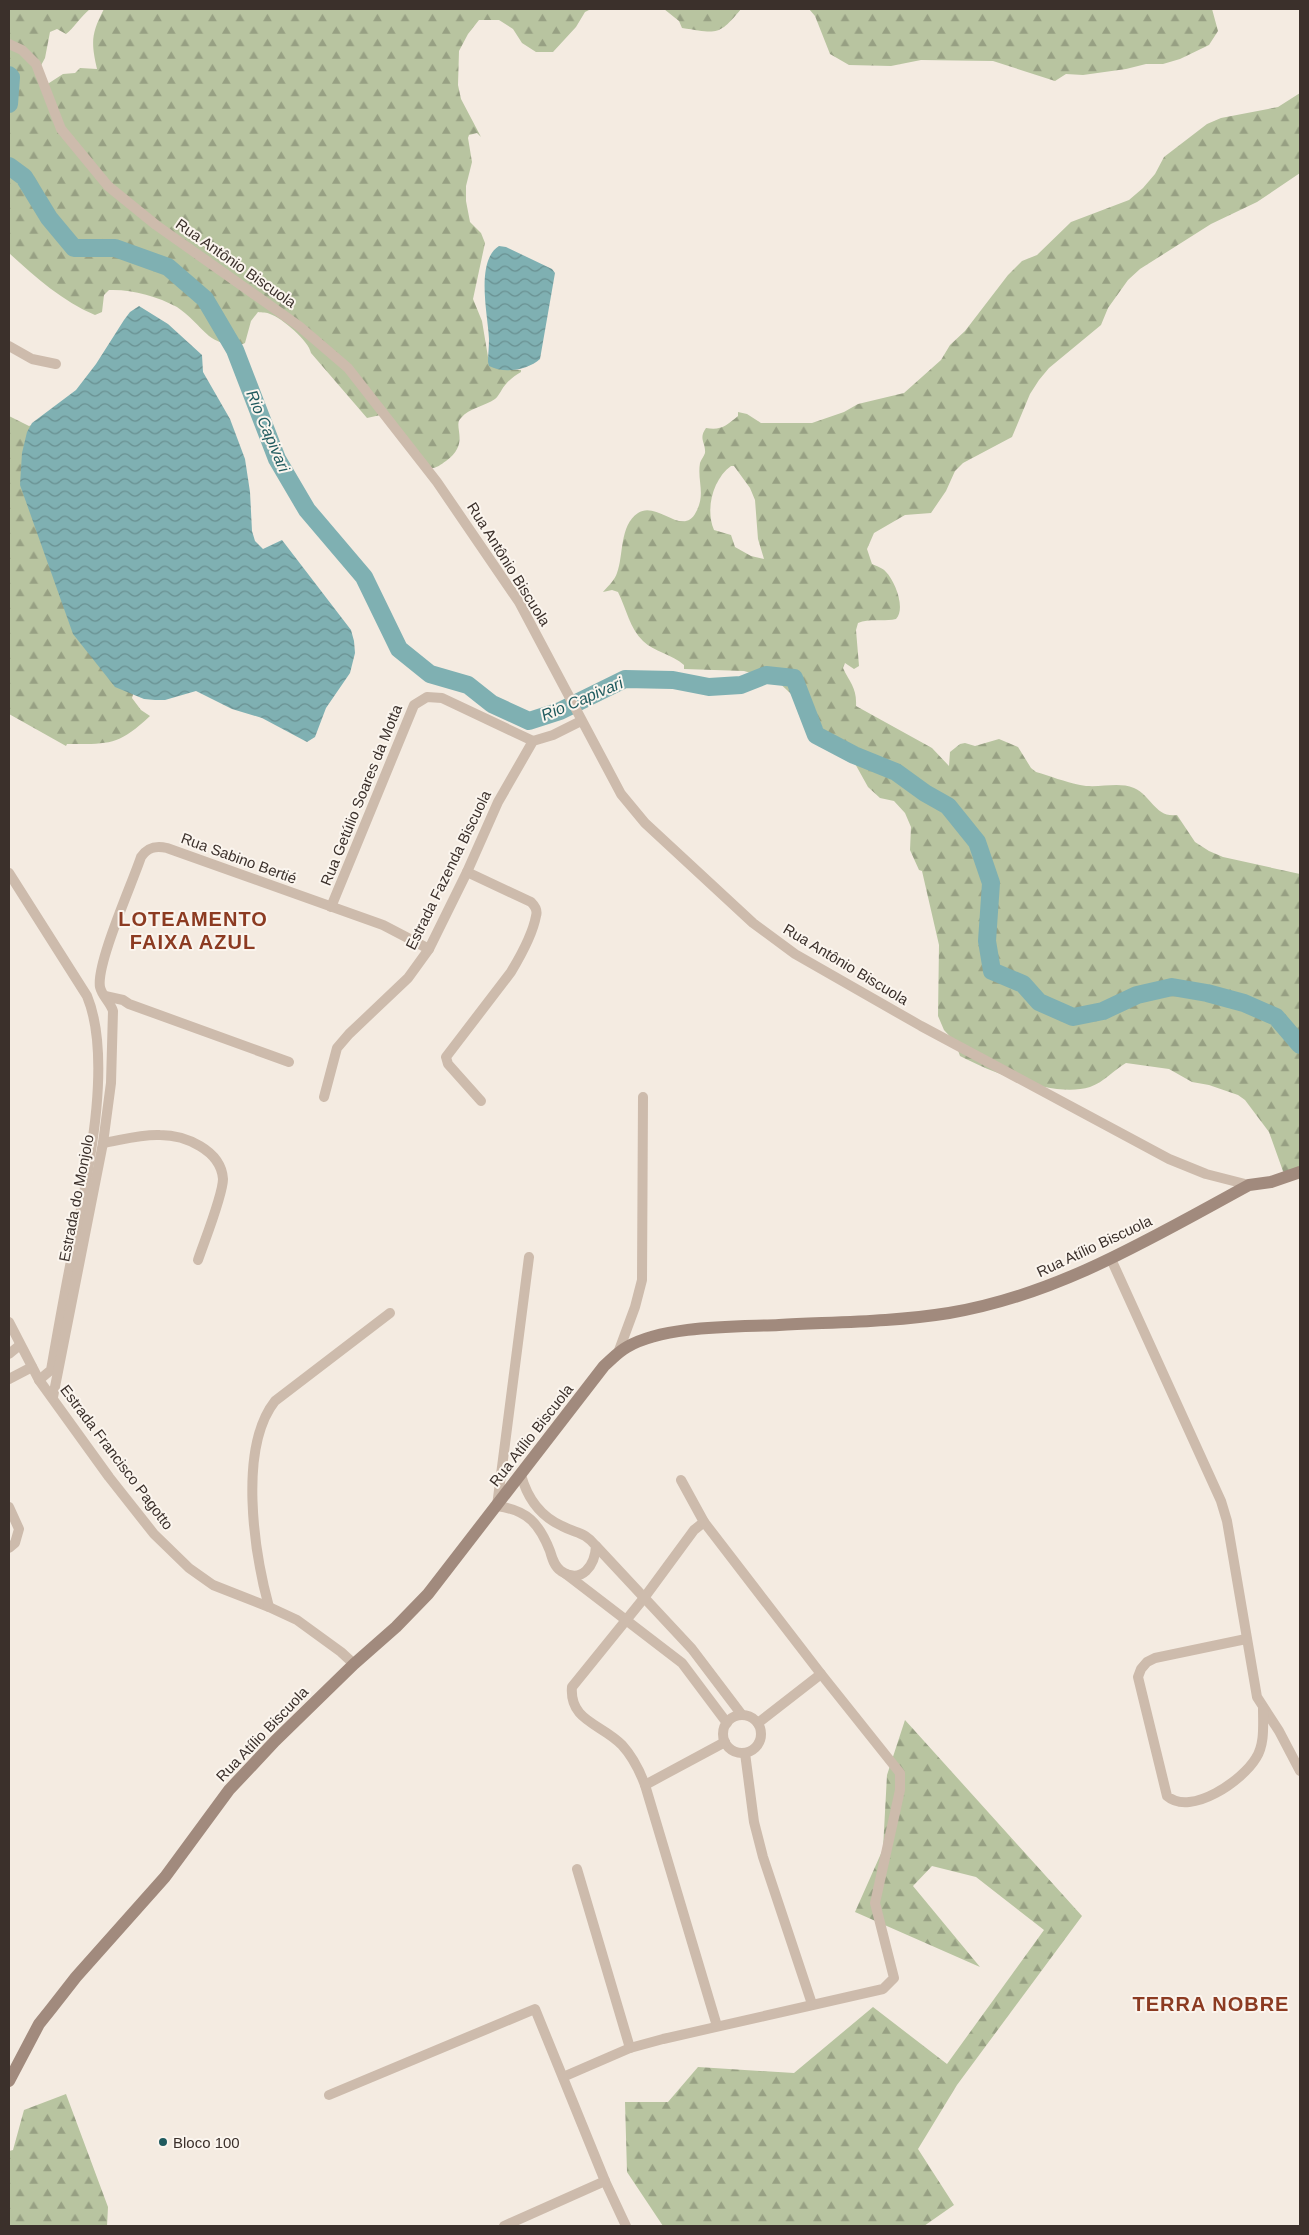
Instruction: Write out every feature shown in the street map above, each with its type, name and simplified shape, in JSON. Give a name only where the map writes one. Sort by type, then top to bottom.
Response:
[{"type":"street","name":"Rua Antônio Biscuola","points":[[9,44],[22,50],[36,64],[61,129],[108,186],[156,225],[299,326],[348,368],[392,421],[460,513],[518,602],[621,794],[644,823],[753,923],[795,954],[921,1026],[1169,1159],[1206,1174],[1249,1185]]},
{"type":"street","points":[[9,346],[32,359],[56,364]]},
{"type":"street","name":"Rua Getúlio Soares da Motta","points":[[331,907],[409,712],[414,705],[427,697],[442,698],[533,741]]},
{"type":"street","points":[[533,741],[553,735],[579,717]]},
{"type":"street","name":"Estrada Fazenda Biscuola","points":[[324,1097],[337,1048],[349,1034],[408,978],[429,949],[467,872],[498,802],[533,741]]},
{"type":"street","name":"Rua Sabino Bertié","points":[[149,848],[155,846],[166,848],[383,924],[429,949]]},
{"type":"street","name":"Estrada do Monjolo","points":[[53,1397],[103,1144],[111,1083],[110,1004],[100,990],[101,969],[141,857],[149,848]]},
{"type":"street","points":[[467,872],[532,902],[536,907],[537,916],[520,958],[511,972],[448,1053],[446,1060],[448,1064],[481,1101]]},
{"type":"street","points":[[9,873],[87,996],[98,1036],[96,1104],[87,1178],[51,1370],[39,1380]]},
{"type":"street","points":[[110,1004],[123,1000],[129,1004],[289,1062]]},
{"type":"street","points":[[110,1004],[129,1004]]},
{"type":"street","points":[[618,1353],[635,1307],[642,1280],[643,1097]]},
{"type":"street","points":[[103,1144],[158,1134],[172,1136],[204,1147],[214,1158],[223,1179],[221,1191],[198,1260]]},
{"type":"street","name":"Rua Atílio Biscuola","points":[[9,2081],[39,2024],[50,2009],[165,1877],[229,1790],[275,1741],[354,1664],[396,1627],[428,1594],[604,1366],[618,1353],[638,1341],[660,1335],[703,1329],[904,1318],[949,1313],[1048,1287],[1111,1259],[1249,1185],[1271,1182],[1300,1172]]},
{"type":"street","points":[[529,1257],[497,1506],[512,1508],[525,1514],[539,1528],[554,1563],[561,1571],[682,1663],[727,1723]]},
{"type":"street","points":[[1111,1259],[1221,1502],[1226,1521],[1254,1685],[1264,1708],[1279,1731],[1300,1771]]},
{"type":"street","points":[[269,1607],[259,1571],[255,1536],[253,1465],[257,1438],[265,1414],[275,1401],[390,1313]]},
{"type":"street","name":"Estrada Francisco Pagotto","points":[[9,1322],[39,1380],[109,1477],[154,1534],[189,1568],[213,1585],[297,1620],[354,1664]]},
{"type":"street","points":[[9,1354],[20,1345]]},
{"type":"street","points":[[9,1379],[32,1367]]},
{"type":"street","points":[[521,1475],[528,1495],[549,1519],[563,1527],[589,1537],[692,1650],[742,1715]]},
{"type":"street","points":[[563,2077],[630,2048],[717,2026],[884,1989],[894,1978],[875,1903],[900,1790],[900,1773],[704,1522],[681,1480]]},
{"type":"street","points":[[9,1507],[19,1529],[15,1543],[9,1548]]},
{"type":"street","points":[[704,1522],[694,1530],[644,1598],[572,1687],[571,1699],[577,1712],[620,1743],[636,1762],[717,2026]]},
{"type":"street","points":[[561,1571],[572,1575],[583,1573],[591,1566],[595,1558],[596,1546]]},
{"type":"street","points":[[1246,1639],[1154,1658],[1140,1669],[1138,1678],[1143,1702],[1167,1796],[1172,1801],[1186,1803],[1211,1797],[1243,1773],[1256,1759],[1261,1747],[1264,1708]]},
{"type":"street","points":[[758,1724],[821,1674]]},
{"type":"street","points":[[742,1715],[751,1717],[761,1729],[760,1742],[756,1747],[745,1753],[733,1751],[725,1742],[723,1732],[727,1723],[734,1717],[742,1715]]},
{"type":"street","points":[[644,1785],[725,1742]]},
{"type":"street","points":[[745,1753],[754,1822],[763,1857],[812,2004]]},
{"type":"street","points":[[577,1869],[630,2048]]},
{"type":"street","points":[[329,2095],[535,2009],[605,2181],[626,2226]]},
{"type":"street","points":[[504,2226],[524,2222],[605,2181]]},
{"type":"green space","points":[[9,9],[90,9],[66,34],[57,29],[50,32],[45,58],[38,71],[46,85],[63,74],[75,73],[80,68],[97,69],[93,38],[104,9],[591,9],[585,12],[576,27],[553,52],[536,52],[522,43],[513,29],[499,20],[479,20],[468,34],[459,51],[458,85],[461,99],[481,137],[477,133],[469,135],[468,138],[472,162],[466,186],[466,201],[470,222],[481,233],[485,243],[473,299],[482,321],[488,357],[508,369],[521,370],[521,372],[508,382],[495,399],[468,412],[461,418],[458,426],[460,436],[458,448],[446,461],[434,468],[429,468],[385,414],[367,418],[311,353],[300,336],[281,320],[269,313],[258,312],[251,321],[245,343],[234,348],[211,338],[177,307],[144,294],[109,290],[104,295],[102,312],[95,315],[60,296],[9,253]]},
{"type":"green space","points":[[664,9],[741,9],[721,29],[710,32],[682,28],[679,21]]},
{"type":"green space","points":[[809,9],[1212,9],[1218,31],[1209,45],[1180,59],[1163,64],[1146,64],[1083,75],[1066,74],[1055,81],[993,61],[921,60],[891,66],[849,65],[830,54],[815,16]]},
{"type":"green space","points":[[1300,93],[1300,173],[1257,202],[1211,224],[1140,269],[1128,280],[1108,308],[1101,325],[1049,368],[1039,380],[1030,394],[1012,437],[963,463],[955,471],[946,491],[931,513],[905,515],[874,533],[867,549],[872,564],[885,571],[896,588],[900,602],[899,614],[896,619],[858,623],[856,630],[859,666],[854,669],[845,663],[843,668],[853,686],[856,706],[932,748],[949,766],[950,752],[960,744],[965,743],[975,746],[999,739],[1018,747],[1031,768],[1036,772],[1080,785],[1121,785],[1134,788],[1145,796],[1158,810],[1170,815],[1177,815],[1195,842],[1209,851],[1223,857],[1300,874],[1300,1178],[1284,1174],[1269,1132],[1245,1100],[1238,1095],[1209,1085],[1192,1082],[1169,1069],[1126,1063],[1100,1082],[1090,1087],[1075,1090],[1042,1087],[1024,1082],[989,1070],[960,1056],[955,1042],[944,1030],[938,1016],[939,945],[922,871],[919,870],[910,850],[911,827],[905,813],[894,801],[880,798],[868,787],[848,751],[835,745],[826,735],[815,709],[801,703],[776,680],[744,671],[684,669],[684,665],[679,661],[652,648],[643,641],[631,624],[618,592],[612,590],[603,592],[616,576],[625,533],[628,525],[638,513],[645,510],[653,511],[684,521],[691,519],[696,512],[701,493],[700,463],[705,453],[702,438],[706,428],[716,429],[724,427],[738,416],[738,412],[747,414],[761,423],[812,423],[844,412],[858,404],[904,393],[941,360],[950,345],[965,331],[1008,275],[1022,261],[1037,255],[1071,222],[1129,200],[1155,174],[1164,157],[1207,124],[1221,118],[1278,107]],"holes":[[[731,466],[734,466],[750,488],[755,500],[758,539],[764,559],[751,556],[735,547],[731,535],[714,530],[711,522],[710,513],[715,486],[725,472]]]},
{"type":"green space","points":[[9,416],[29,426],[50,418],[136,685],[132,698],[141,710],[150,716],[129,733],[112,741],[93,744],[67,744],[66,746],[9,714]]},
{"type":"green space","points":[[905,1720],[1082,1916],[957,2085],[918,2149],[954,2205],[924,2226],[663,2226],[627,2172],[625,2102],[668,2102],[698,2067],[794,2073],[873,2007],[947,2064],[1044,1930],[976,1877],[932,1866],[913,1886],[980,1967],[855,1912],[883,1849],[887,1775]]},
{"type":"green space","points":[[66,2094],[108,2207],[107,2226],[9,2226],[9,2151],[13,2150],[24,2110]]},
{"type":"water","points":[[499,246],[506,247],[552,269],[555,273],[540,359],[529,366],[516,370],[495,368],[489,366],[488,362],[489,339],[485,303],[485,276],[487,263],[492,253]]},
{"type":"water","points":[[139,306],[168,324],[202,355],[203,372],[230,419],[245,459],[250,492],[252,531],[255,541],[263,549],[282,540],[351,630],[355,653],[350,673],[326,708],[315,737],[307,742],[262,718],[232,709],[196,691],[165,700],[155,700],[144,699],[115,687],[73,634],[20,485],[22,453],[27,432],[32,423],[76,390],[96,364],[130,312]]},
{"type":"waterway","name":"Rio Capivari","points":[[9,75],[11,77],[9,104]]},
{"type":"waterway","name":"Rio Capivari","points":[[9,166],[24,177],[49,218],[74,248],[115,248],[168,267],[205,299],[235,350],[277,459],[307,510],[364,577],[399,649],[430,674],[468,685],[492,704],[529,721],[560,711],[625,679],[673,680],[709,687],[741,685],[766,675],[794,678],[816,735],[854,755],[896,772],[925,793],[948,806],[977,842],[991,883],[987,941],[992,971],[1023,984],[1039,1002],[1073,1017],[1103,1011],[1137,995],[1172,987],[1207,993],[1244,1003],[1276,1017],[1300,1045]]},
{"type":"place","name":"Bloco 100","points":[[163,2142]]},
{"type":"district","name":"LOTEAMENTO FAIXA AZUL","points":[[193,930]]},
{"type":"district","name":"TERRA NOBRE","points":[[1211,2004]]}]
